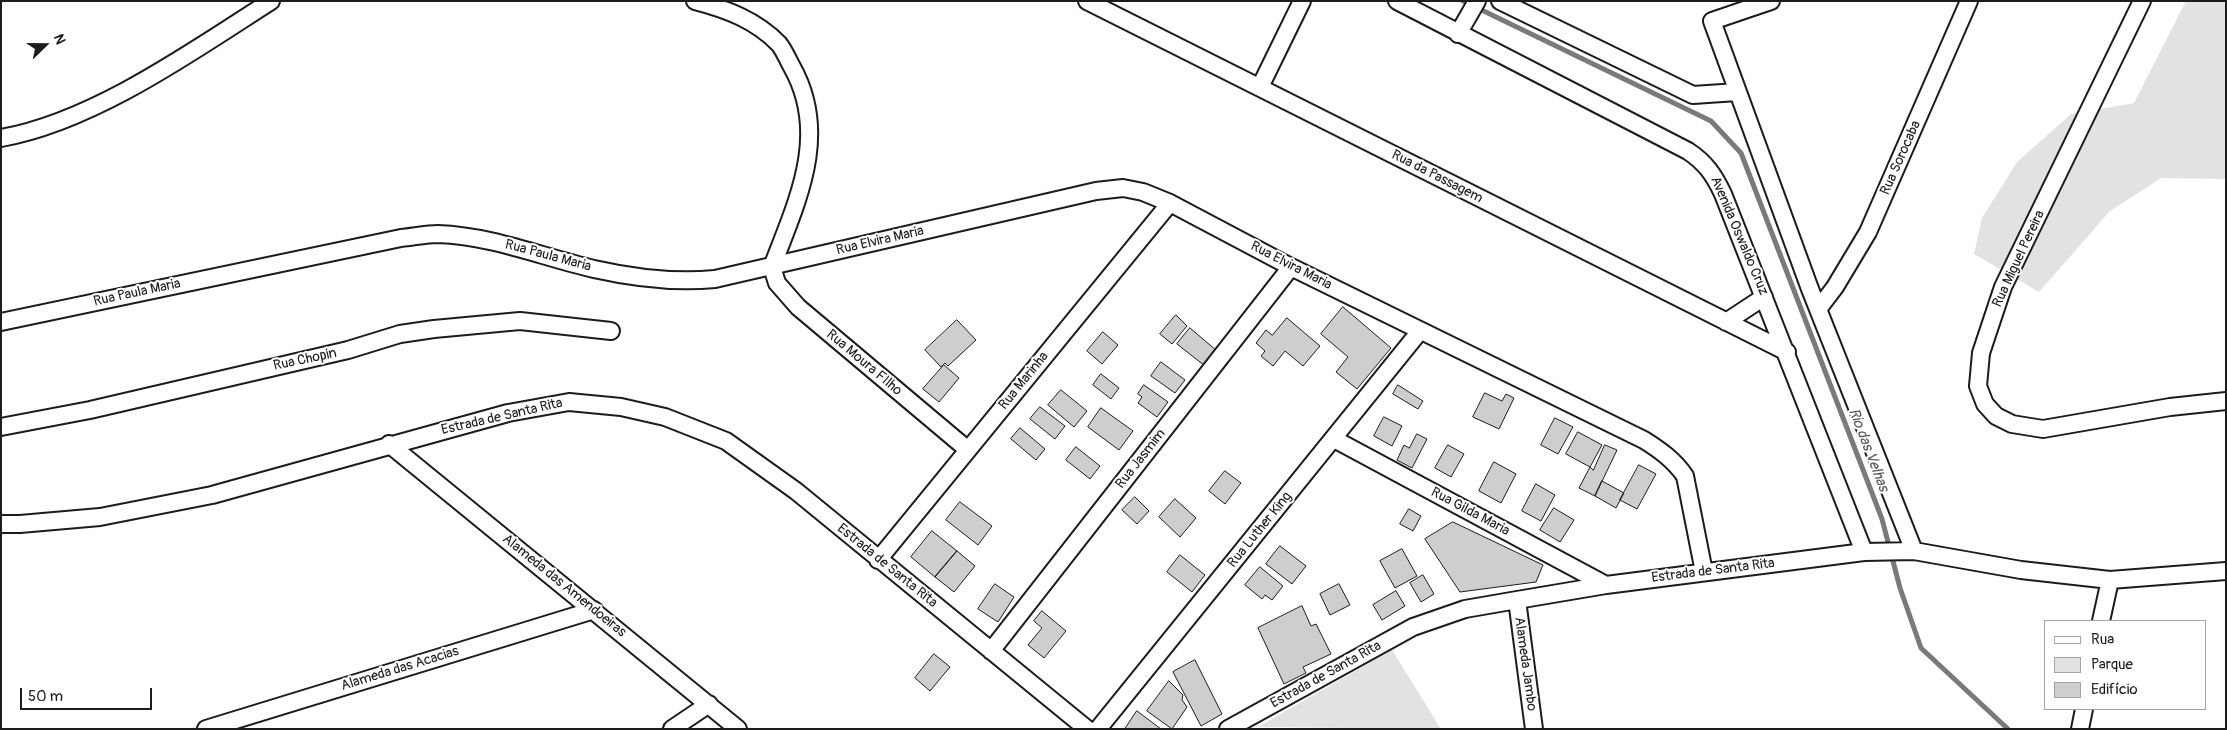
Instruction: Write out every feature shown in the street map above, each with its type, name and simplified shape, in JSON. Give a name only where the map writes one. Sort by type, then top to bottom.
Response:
[{"type":"street","points":[[1,138],[36,131],[98,104],[178,60],[271,1]]},
{"type":"street","points":[[695,1],[716,7],[750,21],[780,45],[801,83],[810,117],[808,152],[799,195],[772,267]]},
{"type":"street","name":"Rua da Passagem","points":[[1087,1],[1786,352]]},
{"type":"street","points":[[1260,87],[1302,1]]},
{"type":"street","name":"Avenida Oswaldo Cruz","points":[[1397,1],[1688,151],[1704,162],[1713,174],[1723,194],[1786,352],[1870,552]]},
{"type":"street","points":[[1458,34],[1477,1]]},
{"type":"street","points":[[1500,1],[1693,95],[1732,93]]},
{"type":"street","points":[[1771,1],[1712,21],[1732,93],[1819,308],[1909,551]]},
{"type":"street","name":"Rua Sorocaba","points":[[1819,308],[1835,286],[1868,232],[1969,1]]},
{"type":"street","name":"Rua Miguel Pereira","points":[[2142,1],[2003,287],[1981,353],[1978,386],[1985,404],[1996,416],[2012,424],[2043,429],[2170,407],[2226,401]]},
{"type":"street","name":"Rua Elvira Maria","points":[[772,267],[1096,191],[1123,188],[1143,192],[1170,203],[1292,267],[1644,440],[1676,463],[1685,476],[1704,572]]},
{"type":"street","name":"Rua Marinha","points":[[878,560],[1170,203]]},
{"type":"street","name":"Rua Paula Maria","points":[[1,322],[401,238],[437,234],[475,238],[594,269],[649,279],[692,281],[715,279],[772,267]]},
{"type":"street","name":"Rua Moura FIlho","points":[[772,267],[776,283],[798,307],[968,450]]},
{"type":"street","name":"Rua Jasmim","points":[[991,651],[1292,267]]},
{"type":"street","points":[[1726,322],[1764,297]]},
{"type":"street","name":"Rua Chopin","points":[[1,427],[90,410],[348,350],[400,334],[425,330],[520,322],[611,331]]},
{"type":"street","name":"Rua Luther King","points":[[1098,729],[1420,331]]},
{"type":"street","name":"Estrada de Santa Rita","points":[[1,524],[100,517],[212,495],[390,444],[508,413],[569,402],[621,407],[665,417],[726,441],[796,491],[1087,729]]},
{"type":"street","name":"Rua Gilda Maria","points":[[1334,439],[1606,585]]},
{"type":"street","name":"Alameda das Amendoeiras","points":[[390,444],[738,729]]},
{"type":"street","name":"Estrada de Santa Rita","points":[[1228,729],[1413,626],[1465,609],[1606,585],[1870,552],[1909,551],[2030,571],[2110,580],[2226,571]]},
{"type":"street","points":[[2206,573],[2226,584]]},
{"type":"street","points":[[2101,620],[2110,580]]},
{"type":"street","name":"Alameda Jambo","points":[[1517,600],[1534,729]]},
{"type":"street","name":"Alameda das Acacias","points":[[206,729],[594,610]]},
{"type":"street","points":[[672,729],[709,704]]},
{"type":"street","points":[[2080,729],[2084,710]]},
{"type":"green space","points":[[2186,1],[2226,1],[2226,179],[2161,178],[2110,211],[2039,292],[1974,254],[1982,218],[2017,162],[2071,114],[2134,103]]},
{"type":"green space","points":[[1392,650],[1441,729],[1258,727]]},
{"type":"building","points":[[1343,307],[1391,348],[1357,389],[1336,372],[1348,357],[1321,334]]},
{"type":"building","points":[[1176,315],[1187,326],[1172,344],[1160,334]]},
{"type":"building","points":[[1287,318],[1320,346],[1303,366],[1285,351],[1273,366],[1261,356],[1265,351],[1256,343],[1266,330],[1272,335]]},
{"type":"building","points":[[957,320],[976,340],[948,366],[945,363],[941,367],[925,350]]},
{"type":"building","points":[[1190,328],[1217,351],[1205,366],[1177,344]]},
{"type":"building","points":[[1103,332],[1118,345],[1102,364],[1087,351]]},
{"type":"building","points":[[1161,362],[1185,380],[1175,393],[1151,376]]},
{"type":"building","points":[[944,365],[959,378],[939,402],[923,389]]},
{"type":"building","points":[[1101,374],[1119,388],[1111,399],[1093,385]]},
{"type":"building","points":[[1144,385],[1168,402],[1157,417],[1138,403],[1142,397],[1138,394]]},
{"type":"building","points":[[1398,385],[1423,401],[1418,409],[1393,394]]},
{"type":"building","points":[[1061,390],[1087,411],[1074,427],[1048,405]]},
{"type":"building","points":[[1485,393],[1502,401],[1506,394],[1514,398],[1499,429],[1473,417]]},
{"type":"building","points":[[1040,407],[1065,426],[1055,439],[1030,419]]},
{"type":"building","points":[[1101,408],[1133,431],[1119,450],[1088,427]]},
{"type":"building","points":[[1384,417],[1402,426],[1392,446],[1374,436]]},
{"type":"building","points":[[1555,418],[1573,427],[1558,454],[1541,445]]},
{"type":"building","points":[[1020,428],[1045,449],[1036,460],[1011,439]]},
{"type":"building","points":[[1578,432],[1602,445],[1590,467],[1566,454]]},
{"type":"building","points":[[1417,434],[1427,439],[1412,468],[1397,460],[1404,445],[1409,448]]},
{"type":"building","points":[[1448,445],[1464,454],[1451,477],[1435,468]]},
{"type":"building","points":[[1605,445],[1617,450],[1595,496],[1579,488],[1590,467],[1593,470]]},
{"type":"building","points":[[1076,447],[1100,466],[1090,479],[1066,460]]},
{"type":"building","points":[[1494,462],[1516,474],[1501,503],[1479,491]]},
{"type":"building","points":[[1639,465],[1656,474],[1637,509],[1620,500]]},
{"type":"building","points":[[1225,471],[1241,483],[1225,504],[1209,491]]},
{"type":"building","points":[[1602,481],[1624,493],[1616,508],[1595,496]]},
{"type":"building","points":[[1536,484],[1555,495],[1541,521],[1522,511]]},
{"type":"building","points":[[1135,497],[1149,511],[1137,524],[1122,510]]},
{"type":"building","points":[[1175,499],[1196,518],[1180,537],[1159,517]]},
{"type":"building","points":[[960,502],[992,526],[978,545],[946,520]]},
{"type":"building","points":[[1554,508],[1574,520],[1560,542],[1540,530]]},
{"type":"building","points":[[1409,509],[1421,516],[1413,531],[1400,524]]},
{"type":"building","points":[[1453,522],[1543,565],[1536,582],[1460,592],[1425,539]]},
{"type":"building","points":[[932,531],[957,551],[935,577],[911,557]]},
{"type":"building","points":[[1280,546],[1306,566],[1292,584],[1266,564]]},
{"type":"building","points":[[1402,549],[1417,576],[1395,588],[1380,561]]},
{"type":"building","points":[[957,551],[975,566],[954,592],[935,577]]},
{"type":"building","points":[[1180,555],[1205,575],[1192,592],[1167,572]]},
{"type":"building","points":[[1260,567],[1283,586],[1272,600],[1265,595],[1262,599],[1245,585]]},
{"type":"building","points":[[1423,575],[1434,594],[1421,602],[1410,583]]},
{"type":"building","points":[[995,584],[1014,597],[998,622],[978,609]]},
{"type":"building","points":[[1339,584],[1350,605],[1330,615],[1320,594]]},
{"type":"building","points":[[1396,591],[1405,606],[1382,620],[1373,605]]},
{"type":"building","points":[[1302,606],[1311,626],[1316,624],[1331,654],[1303,667],[1306,673],[1284,684],[1258,628]]},
{"type":"building","points":[[1042,611],[1066,631],[1044,658],[1028,645],[1042,628],[1034,621]]},
{"type":"building","points":[[934,654],[950,667],[930,691],[915,678]]},
{"type":"building","points":[[1195,660],[1222,714],[1201,726],[1173,672]]},
{"type":"building","points":[[1169,681],[1183,695],[1182,700],[1187,707],[1172,729],[1147,711]]},
{"type":"building","points":[[1137,711],[1161,729],[1125,729]]},
{"type":"waterway","name":"Rio das Velhas","points":[[1463,1],[1711,121],[1741,153],[1882,519],[1900,588],[1921,648],[2008,729]]}]
